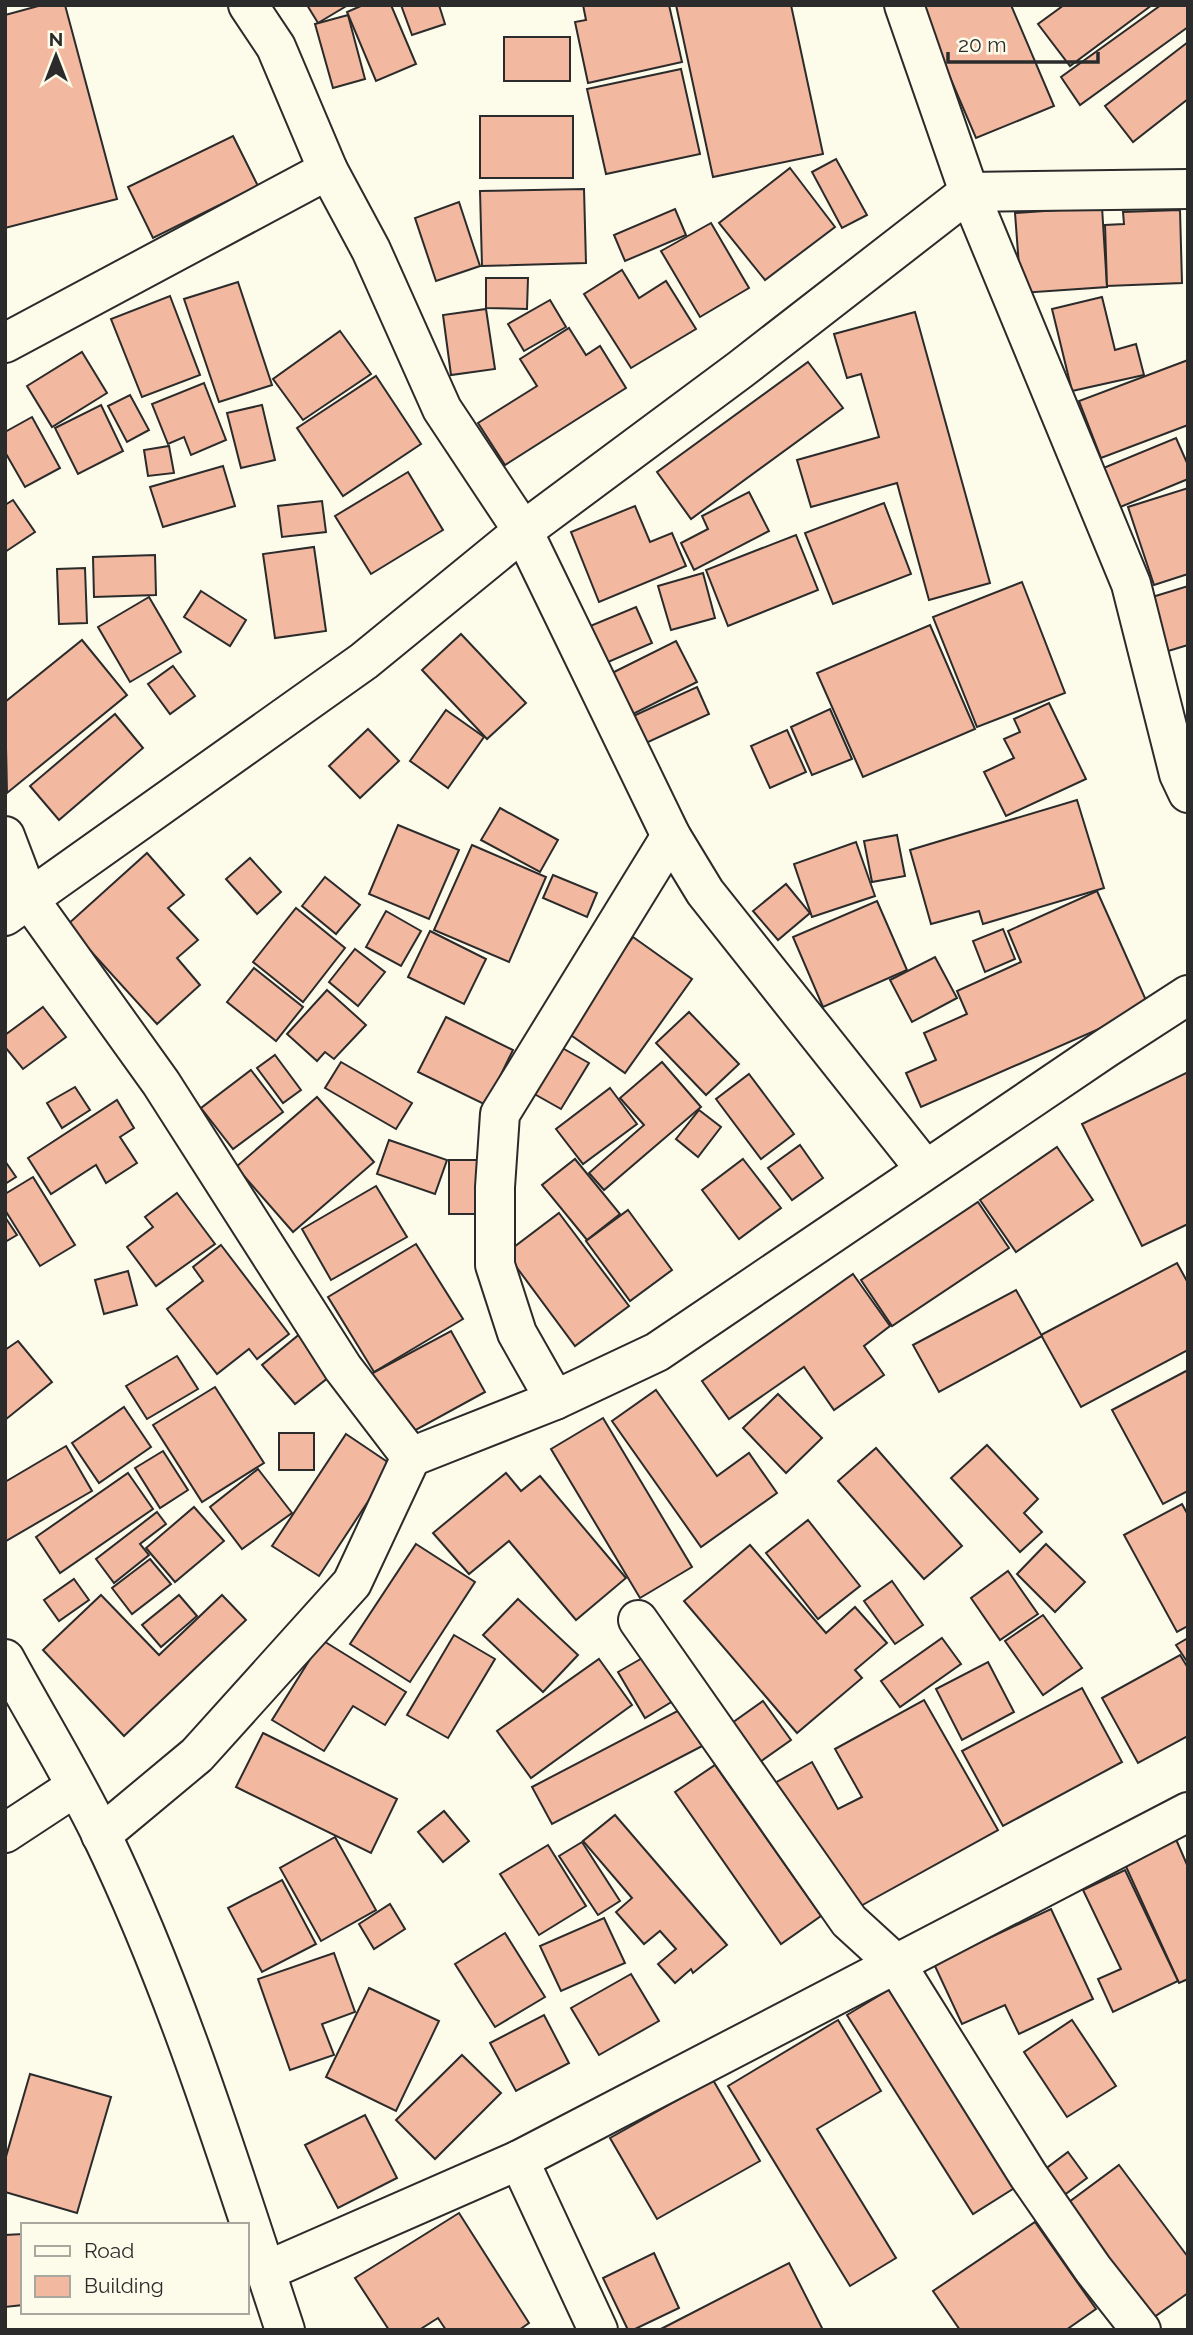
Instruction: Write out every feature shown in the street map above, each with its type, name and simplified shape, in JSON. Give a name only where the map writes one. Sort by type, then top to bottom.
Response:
[{"type":"street","points":[[248,5],[276,47],[328,170],[370,250],[442,409],[523,531],[671,836],[705,892],[925,1170]]},
{"type":"street","points":[[904,5],[969,192],[1131,584],[1179,774],[1188,793]]},
{"type":"street","points":[[5,344],[328,170]]},
{"type":"street","points":[[17,907],[364,661],[523,531],[741,369],[969,192],[1188,189]]},
{"type":"street","points":[[5,836],[17,907],[161,1083],[343,1368],[411,1457]]},
{"type":"street","points":[[555,1400],[517,1333],[495,1265],[495,1187],[500,1114],[671,836]]},
{"type":"street","points":[[102,1835],[197,1755],[352,1583],[411,1457],[555,1400],[657,1352],[1188,995]]},
{"type":"street","points":[[638,1620],[849,1921],[896,1964],[1028,2175],[1093,2269],[1141,2330]]},
{"type":"street","points":[[5,1659],[102,1835],[177,2011],[285,2330]]},
{"type":"street","points":[[5,1833],[75,1787]]},
{"type":"street","points":[[266,2271],[519,2160],[1188,1812]]},
{"type":"street","points":[[519,2160],[598,2330]]},
{"type":"building","points":[[42,5],[65,5],[117,199],[5,228],[5,15]]},
{"type":"building","points":[[307,5],[348,5],[318,23]]},
{"type":"building","points":[[363,5],[391,5],[416,64],[376,81],[347,12]]},
{"type":"building","points":[[401,5],[439,5],[445,24],[412,35]]},
{"type":"building","points":[[583,5],[669,5],[682,62],[588,83],[575,22],[586,20]]},
{"type":"building","points":[[676,5],[791,5],[823,154],[713,177]]},
{"type":"building","points":[[919,5],[1011,5],[1054,106],[976,138]]},
{"type":"building","points":[[1064,5],[1152,5],[1070,66],[1038,24]]},
{"type":"building","points":[[1161,5],[1188,5],[1188,27],[1080,105],[1061,77]]},
{"type":"building","points":[[348,15],[365,79],[333,88],[315,24]]},
{"type":"building","points":[[504,37],[570,37],[570,81],[504,81]]},
{"type":"building","points":[[1188,42],[1188,99],[1133,142],[1105,106]]},
{"type":"building","points":[[681,69],[700,154],[606,174],[587,89]]},
{"type":"building","points":[[480,116],[573,116],[573,178],[480,178]]},
{"type":"building","points":[[233,136],[258,186],[153,238],[128,187]]},
{"type":"building","points":[[836,159],[867,215],[842,228],[812,172]]},
{"type":"building","points":[[790,168],[835,227],[765,280],[719,223]]},
{"type":"building","points":[[584,189],[586,263],[482,266],[480,191]]},
{"type":"building","points":[[459,202],[480,266],[436,281],[415,218]]},
{"type":"building","points":[[1102,207],[1107,287],[1021,293],[1015,213]]},
{"type":"building","points":[[675,209],[686,235],[625,261],[614,235]]},
{"type":"building","points":[[1180,210],[1182,283],[1107,286],[1105,225],[1124,224],[1123,212]]},
{"type":"building","points":[[711,223],[749,288],[700,317],[661,251]]},
{"type":"building","points":[[622,270],[639,298],[666,281],[696,329],[631,368],[584,294]]},
{"type":"building","points":[[486,278],[528,278],[527,309],[486,308]]},
{"type":"building","points":[[238,282],[272,385],[219,402],[184,299]]},
{"type":"building","points":[[170,296],[200,375],[142,397],[111,319]]},
{"type":"building","points":[[1102,297],[1115,350],[1136,344],[1144,375],[1072,391],[1052,309]]},
{"type":"building","points":[[550,300],[566,327],[524,351],[508,324]]},
{"type":"building","points":[[486,309],[495,369],[451,375],[443,315]]},
{"type":"building","points":[[915,312],[990,583],[929,600],[897,483],[811,507],[797,460],[879,437],[861,374],[847,378],[834,334]]},
{"type":"building","points":[[569,328],[586,355],[600,346],[626,388],[505,465],[478,423],[537,386],[520,359]]},
{"type":"building","points":[[340,331],[371,374],[303,420],[273,379]]},
{"type":"building","points":[[82,352],[107,393],[52,427],[27,386]]},
{"type":"building","points":[[1188,360],[1188,425],[1101,458],[1079,401]]},
{"type":"building","points":[[808,362],[843,408],[691,519],[657,472]]},
{"type":"building","points":[[376,376],[421,444],[343,496],[297,428]]},
{"type":"building","points":[[204,383],[226,440],[191,455],[184,437],[168,444],[152,404]]},
{"type":"building","points":[[130,395],[149,430],[127,442],[108,406]]},
{"type":"building","points":[[101,405],[123,451],[78,474],[55,428]]},
{"type":"building","points":[[262,405],[275,460],[241,468],[227,413]]},
{"type":"building","points":[[32,417],[60,468],[25,487],[5,452],[5,432]]},
{"type":"building","points":[[1176,438],[1188,465],[1188,479],[1118,508],[1101,469]]},
{"type":"building","points":[[169,446],[174,473],[148,476],[144,450]]},
{"type":"building","points":[[223,466],[235,506],[163,527],[150,487]]},
{"type":"building","points":[[408,472],[443,530],[371,574],[335,516]]},
{"type":"building","points":[[1188,488],[1188,574],[1154,585],[1128,507]]},
{"type":"building","points":[[749,492],[769,531],[694,570],[681,543],[708,529],[702,516]]},
{"type":"building","points":[[13,500],[35,532],[5,552],[5,505]]},
{"type":"building","points":[[322,501],[326,532],[282,537],[278,506]]},
{"type":"building","points":[[884,503],[911,574],[833,604],[805,533]]},
{"type":"building","points":[[635,506],[650,542],[672,533],[686,566],[599,602],[571,532]]},
{"type":"building","points":[[796,535],[818,590],[728,626],[706,570]]},
{"type":"building","points":[[314,547],[326,631],[275,638],[263,554]]},
{"type":"building","points":[[155,555],[156,595],[94,597],[93,557]]},
{"type":"building","points":[[85,568],[87,623],[59,624],[57,569]]},
{"type":"building","points":[[703,573],[715,618],[671,630],[658,586]]},
{"type":"building","points":[[1022,582],[1065,693],[977,727],[933,617]]},
{"type":"building","points":[[1188,586],[1188,645],[1165,652],[1149,598]]},
{"type":"building","points":[[201,591],[246,620],[230,646],[184,617]]},
{"type":"building","points":[[149,597],[181,652],[130,682],[98,627]]},
{"type":"building","points":[[636,607],[652,643],[599,666],[583,629]]},
{"type":"building","points":[[930,625],[975,729],[863,777],[817,673]]},
{"type":"building","points":[[461,634],[526,703],[487,739],[422,670]]},
{"type":"building","points":[[82,640],[127,695],[7,793],[5,702]]},
{"type":"building","points":[[676,641],[697,682],[623,719],[602,678]]},
{"type":"building","points":[[173,666],[195,696],[170,714],[148,684]]},
{"type":"building","points":[[697,687],[709,714],[633,749],[620,722]]},
{"type":"building","points":[[1049,703],[1086,779],[1006,816],[984,772],[1014,758],[1004,739],[1020,732],[1014,719]]},
{"type":"building","points":[[830,709],[852,759],[812,775],[791,727]]},
{"type":"building","points":[[446,710],[484,737],[448,788],[410,761]]},
{"type":"building","points":[[115,714],[143,748],[59,820],[30,786]]},
{"type":"building","points":[[368,729],[399,761],[360,798],[329,766]]},
{"type":"building","points":[[787,730],[806,772],[770,788],[751,746]]},
{"type":"building","points":[[1077,800],[1104,888],[983,924],[979,911],[931,924],[910,850]]},
{"type":"building","points":[[500,808],[558,840],[540,872],[481,840]]},
{"type":"building","points":[[398,825],[459,850],[429,919],[369,894]]},
{"type":"building","points":[[897,835],[905,876],[872,882],[864,841]]},
{"type":"building","points":[[856,842],[875,896],[812,917],[794,864]]},
{"type":"building","points":[[472,845],[546,877],[509,962],[434,930]]},
{"type":"building","points":[[147,853],[184,895],[168,908],[198,940],[177,958],[200,985],[157,1024],[67,925]]},
{"type":"building","points":[[250,858],[281,892],[257,914],[226,879]]},
{"type":"building","points":[[553,875],[597,893],[587,917],[543,898]]},
{"type":"building","points":[[325,877],[360,905],[336,934],[302,906]]},
{"type":"building","points":[[786,884],[810,913],[778,940],[753,911]]},
{"type":"building","points":[[1097,891],[1149,1007],[921,1107],[906,1073],[936,1060],[924,1033],[967,1014],[957,991],[1021,962],[1008,931]]},
{"type":"building","points":[[877,901],[907,970],[823,1007],[793,937]]},
{"type":"building","points":[[296,908],[345,948],[303,1002],[253,962]]},
{"type":"building","points":[[386,911],[421,931],[401,966],[366,947]]},
{"type":"building","points":[[1003,929],[1015,959],[985,972],[973,941]]},
{"type":"building","points":[[430,931],[486,959],[464,1004],[408,977]]},
{"type":"building","points":[[633,937],[692,979],[625,1073],[565,1031]]},
{"type":"building","points":[[355,949],[385,972],[358,1006],[329,982]]},
{"type":"building","points":[[935,957],[957,998],[912,1022],[890,980]]},
{"type":"building","points":[[254,968],[303,1007],[276,1041],[227,1002]]},
{"type":"building","points":[[327,990],[366,1025],[334,1059],[325,1052],[317,1061],[287,1034]]},
{"type":"building","points":[[43,1007],[66,1037],[23,1069],[5,1047],[5,1035]]},
{"type":"building","points":[[689,1012],[739,1064],[706,1095],[656,1043]]},
{"type":"building","points":[[446,1017],[513,1050],[486,1105],[418,1072]]},
{"type":"building","points":[[557,1045],[589,1063],[561,1109],[529,1091]]},
{"type":"building","points":[[275,1055],[301,1090],[283,1103],[257,1068]]},
{"type":"building","points":[[341,1062],[412,1103],[396,1129],[325,1088]]},
{"type":"building","points":[[662,1062],[701,1107],[604,1190],[589,1173],[644,1125],[620,1098]]},
{"type":"building","points":[[251,1070],[283,1112],[233,1149],[201,1108]]},
{"type":"building","points":[[1188,1072],[1188,1224],[1142,1246],[1082,1124]]},
{"type":"building","points":[[749,1074],[794,1134],[761,1159],[716,1099]]},
{"type":"building","points":[[75,1087],[90,1110],[62,1128],[47,1103]]},
{"type":"building","points":[[610,1088],[637,1124],[583,1164],[556,1129]]},
{"type":"building","points":[[317,1097],[374,1162],[293,1232],[236,1167]]},
{"type":"building","points":[[117,1100],[134,1128],[120,1137],[137,1163],[106,1183],[96,1165],[51,1194],[28,1158]]},
{"type":"building","points":[[699,1110],[721,1127],[698,1157],[676,1139]]},
{"type":"building","points":[[389,1140],[447,1160],[435,1194],[377,1174]]},
{"type":"building","points":[[800,1145],[823,1178],[792,1200],[768,1168]]},
{"type":"building","points":[[1057,1147],[1093,1200],[1016,1252],[980,1200]]},
{"type":"building","points":[[575,1159],[620,1214],[587,1240],[542,1185]]},
{"type":"building","points":[[743,1159],[781,1208],[739,1239],[702,1190]]},
{"type":"building","points":[[449,1160],[490,1160],[490,1214],[449,1214]]},
{"type":"building","points":[[5,1161],[16,1177],[5,1184]]},
{"type":"building","points":[[33,1177],[75,1245],[40,1266],[5,1210],[5,1194]]},
{"type":"building","points":[[376,1186],[407,1237],[331,1280],[302,1229]]},
{"type":"building","points":[[177,1193],[215,1244],[156,1286],[127,1247],[153,1227],[145,1217]]},
{"type":"building","points":[[978,1202],[1009,1248],[892,1326],[861,1280]]},
{"type":"building","points":[[628,1210],[672,1270],[630,1301],[586,1241]]},
{"type":"building","points":[[559,1213],[629,1306],[575,1346],[506,1253]]},
{"type":"building","points":[[5,1217],[17,1235],[5,1242]]},
{"type":"building","points":[[416,1244],[463,1319],[374,1372],[328,1297]]},
{"type":"building","points":[[221,1245],[289,1334],[257,1359],[249,1349],[217,1374],[167,1309],[203,1281],[193,1267]]},
{"type":"building","points":[[1177,1263],[1188,1283],[1188,1350],[1081,1407],[1041,1335]]},
{"type":"building","points":[[128,1271],[137,1305],[104,1314],[95,1280]]},
{"type":"building","points":[[853,1274],[890,1326],[864,1346],[884,1375],[834,1410],[804,1367],[729,1419],[702,1381]]},
{"type":"building","points":[[1016,1290],[1042,1336],[939,1392],[913,1345]]},
{"type":"building","points":[[451,1331],[485,1392],[403,1437],[369,1375]]},
{"type":"building","points":[[301,1333],[334,1373],[295,1404],[262,1365]]},
{"type":"building","points":[[18,1341],[52,1382],[5,1420],[5,1350]]},
{"type":"building","points":[[177,1356],[198,1389],[147,1419],[126,1386]]},
{"type":"building","points":[[1188,1370],[1188,1491],[1163,1504],[1112,1410]]},
{"type":"building","points":[[215,1387],[264,1463],[202,1502],[153,1425]]},
{"type":"building","points":[[656,1390],[717,1476],[749,1453],[777,1493],[701,1547],[612,1421]]},
{"type":"building","points":[[778,1394],[822,1438],[786,1473],[743,1428]]},
{"type":"building","points":[[124,1407],[151,1447],[99,1483],[72,1443]]},
{"type":"building","points":[[603,1418],[692,1567],[640,1598],[551,1449]]},
{"type":"building","points":[[279,1433],[314,1433],[314,1470],[279,1470]]},
{"type":"building","points":[[346,1434],[392,1465],[319,1576],[272,1546]]},
{"type":"building","points":[[987,1445],[1038,1499],[1024,1513],[1042,1532],[1020,1552],[951,1478]]},
{"type":"building","points":[[66,1446],[92,1491],[6,1541],[5,1482]]},
{"type":"building","points":[[876,1448],[962,1546],[924,1579],[838,1481]]},
{"type":"building","points":[[163,1451],[188,1490],[160,1508],[135,1468]]},
{"type":"building","points":[[258,1469],[292,1513],[242,1549],[210,1507]]},
{"type":"building","points":[[128,1473],[153,1509],[60,1573],[36,1537]]},
{"type":"building","points":[[506,1473],[521,1491],[540,1476],[626,1578],[576,1620],[509,1541],[469,1574],[433,1533]]},
{"type":"building","points":[[1182,1504],[1188,1515],[1188,1626],[1177,1632],[1124,1535]]},
{"type":"building","points":[[194,1507],[224,1541],[175,1582],[146,1548]]},
{"type":"building","points":[[157,1512],[166,1524],[140,1544],[149,1555],[114,1583],[96,1559]]},
{"type":"building","points":[[808,1520],[860,1586],[818,1619],[766,1553]]},
{"type":"building","points":[[416,1544],[475,1582],[410,1682],[350,1644]]},
{"type":"building","points":[[1046,1544],[1085,1582],[1055,1612],[1017,1574]]},
{"type":"building","points":[[750,1545],[826,1633],[855,1607],[887,1643],[855,1670],[862,1678],[797,1733],[684,1601]]},
{"type":"building","points":[[150,1559],[171,1584],[132,1614],[112,1588]]},
{"type":"building","points":[[1008,1571],[1038,1614],[1000,1640],[971,1598]]},
{"type":"building","points":[[74,1579],[89,1600],[59,1621],[44,1600]]},
{"type":"building","points":[[892,1581],[923,1625],[895,1644],[864,1601]]},
{"type":"building","points":[[101,1595],[159,1655],[222,1595],[246,1620],[124,1736],[43,1650]]},
{"type":"building","points":[[179,1595],[197,1616],[161,1647],[142,1625]]},
{"type":"building","points":[[518,1599],[578,1655],[543,1692],[483,1635]]},
{"type":"building","points":[[1043,1615],[1082,1668],[1043,1695],[1005,1641]]},
{"type":"building","points":[[454,1635],[495,1659],[448,1738],[407,1715]]},
{"type":"building","points":[[942,1638],[961,1664],[900,1707],[881,1681]]},
{"type":"building","points":[[1188,1638],[1188,1663],[1176,1645]]},
{"type":"building","points":[[322,1640],[406,1692],[385,1725],[353,1706],[324,1751],[272,1720]]},
{"type":"building","points":[[651,1653],[678,1698],[645,1718],[618,1672]]},
{"type":"building","points":[[1180,1655],[1188,1668],[1188,1736],[1138,1763],[1102,1698]]},
{"type":"building","points":[[599,1659],[632,1705],[531,1778],[497,1731]]},
{"type":"building","points":[[988,1662],[1014,1712],[962,1740],[936,1689]]},
{"type":"building","points":[[1082,1688],[1122,1762],[1003,1826],[962,1751]]},
{"type":"building","points":[[924,1700],[998,1830],[848,1913],[775,1783],[812,1762],[838,1809],[862,1797],[835,1749]]},
{"type":"building","points":[[763,1701],[791,1740],[760,1762],[732,1723]]},
{"type":"building","points":[[687,1706],[708,1743],[552,1824],[532,1787]]},
{"type":"building","points":[[263,1733],[397,1799],[371,1853],[236,1787]]},
{"type":"building","points":[[715,1765],[821,1916],[781,1944],[675,1792]]},
{"type":"building","points":[[444,1811],[469,1841],[443,1862],[418,1832]]},
{"type":"building","points":[[615,1815],[727,1945],[693,1973],[691,1969],[675,1983],[658,1964],[676,1949],[660,1931],[644,1944],[616,1912],[632,1898],[583,1841]]},
{"type":"building","points":[[335,1837],[376,1910],[321,1941],[280,1868]]},
{"type":"building","points":[[1175,1837],[1188,1867],[1188,1979],[1179,1983],[1123,1860]]},
{"type":"building","points":[[582,1842],[620,1901],[598,1915],[559,1856]]},
{"type":"building","points":[[548,1845],[586,1906],[539,1935],[500,1874]]},
{"type":"building","points":[[1125,1870],[1178,1981],[1113,2012],[1098,1979],[1121,1969],[1083,1890]]},
{"type":"building","points":[[282,1880],[316,1944],[262,1972],[228,1908]]},
{"type":"building","points":[[390,1904],[405,1929],[374,1949],[359,1924]]},
{"type":"building","points":[[1051,1909],[1093,1999],[1019,2034],[1005,2005],[962,2024],[934,1964]]},
{"type":"building","points":[[604,1918],[625,1963],[561,1991],[540,1946]]},
{"type":"building","points":[[505,1933],[545,1997],[495,2027],[455,1964]]},
{"type":"building","points":[[334,1953],[355,2012],[322,2024],[334,2055],[290,2070],[258,1979]]},
{"type":"building","points":[[631,1974],[659,2021],[599,2055],[571,2008]]},
{"type":"building","points":[[369,1988],[439,2021],[396,2111],[326,2077]]},
{"type":"building","points":[[890,1989],[1016,2187],[973,2214],[847,2015]]},
{"type":"building","points":[[544,2015],[569,2063],[516,2091],[490,2043]]},
{"type":"building","points":[[838,2020],[881,2091],[817,2129],[896,2258],[850,2286],[728,2086]]},
{"type":"building","points":[[1072,2020],[1116,2086],[1067,2117],[1024,2052]]},
{"type":"building","points":[[462,2055],[501,2093],[435,2159],[396,2120]]},
{"type":"building","points":[[30,2074],[111,2097],[77,2213],[5,2192],[5,2160]]},
{"type":"building","points":[[713,2080],[760,2161],[657,2219],[610,2138]]},
{"type":"building","points":[[365,2115],[397,2178],[338,2208],[305,2145]]},
{"type":"building","points":[[1068,2152],[1087,2178],[1059,2199],[1040,2173]]},
{"type":"building","points":[[1119,2165],[1188,2257],[1188,2293],[1150,2320],[1065,2205]]},
{"type":"building","points":[[459,2213],[529,2323],[519,2330],[446,2330],[438,2318],[419,2330],[389,2330],[355,2278]]},
{"type":"building","points":[[1035,2222],[1096,2309],[1066,2330],[960,2330],[933,2291]]},
{"type":"building","points":[[21,2234],[21,2305],[5,2307],[5,2235]]},
{"type":"building","points":[[654,2253],[679,2308],[628,2330],[603,2278]]},
{"type":"building","points":[[789,2263],[823,2330],[659,2330]]}]
